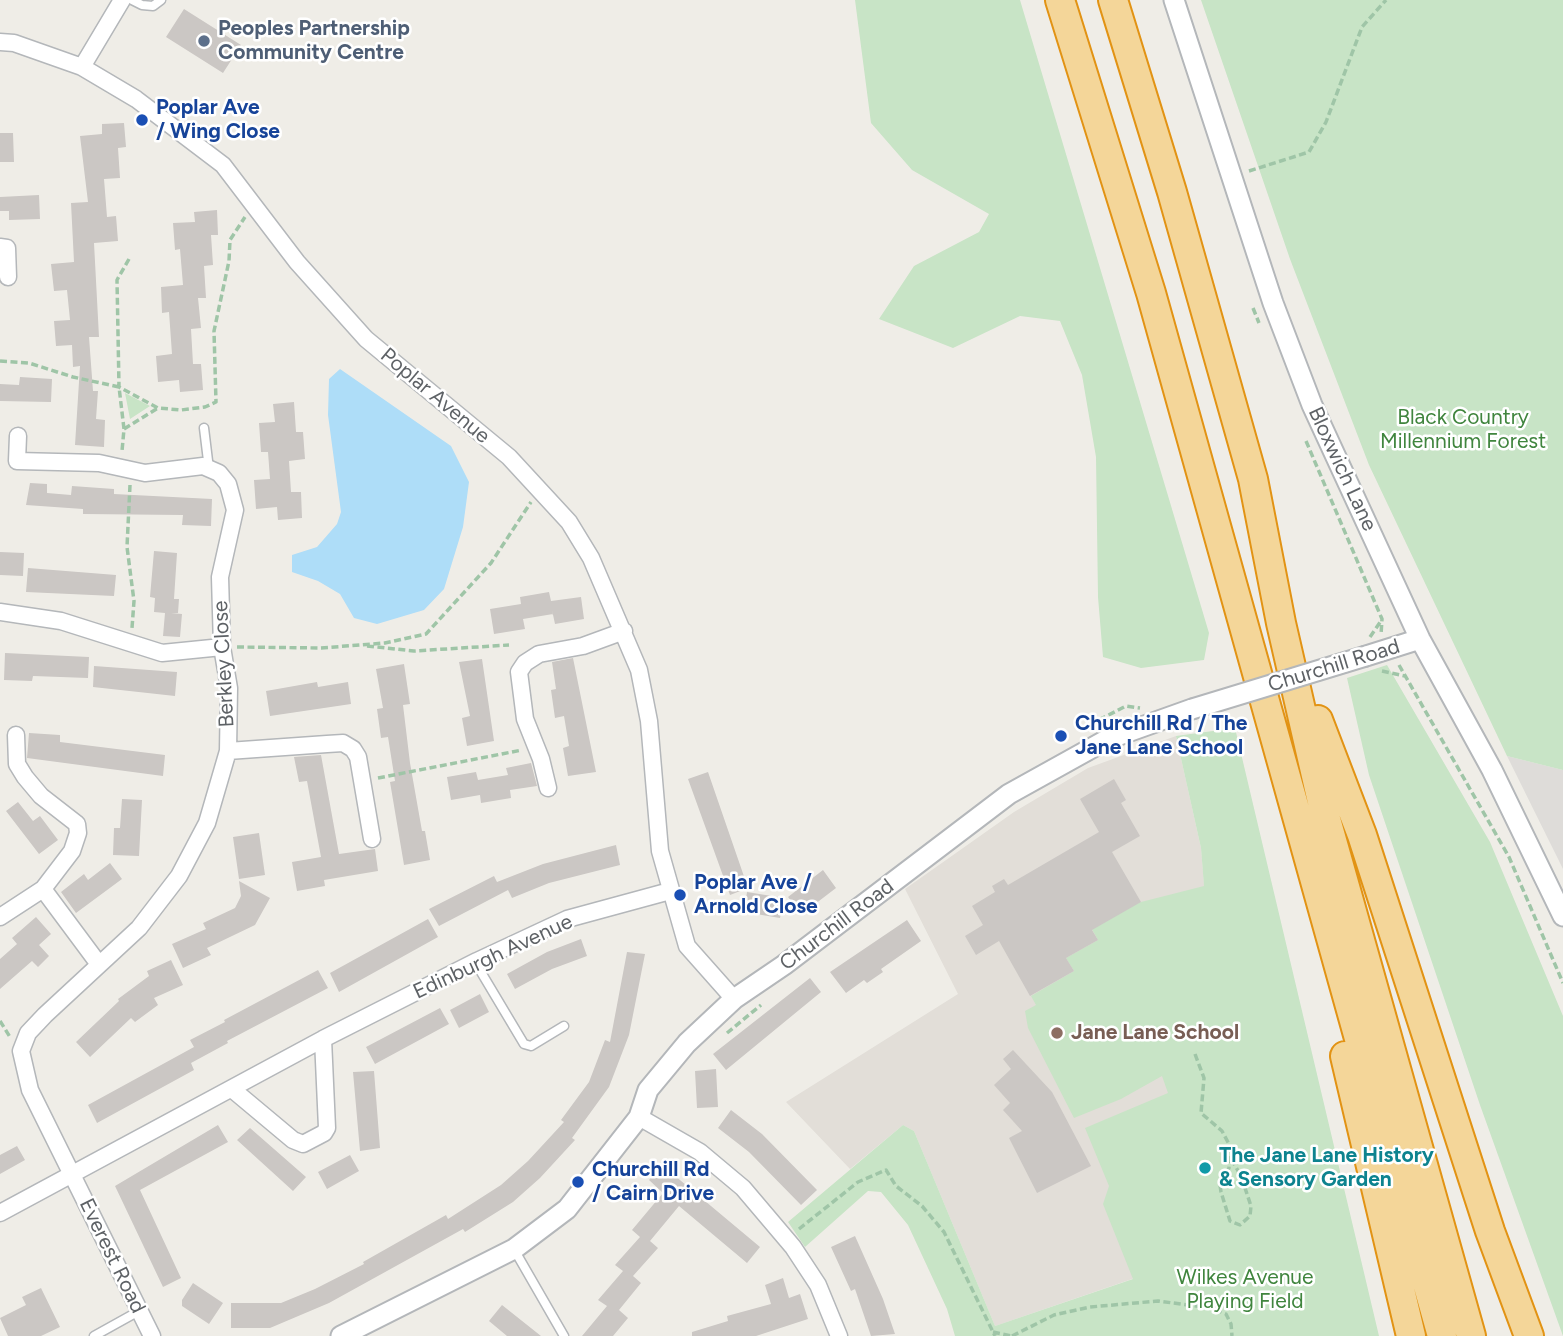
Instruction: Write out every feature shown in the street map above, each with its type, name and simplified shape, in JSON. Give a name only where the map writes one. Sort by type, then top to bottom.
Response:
[{"type":"highway","points":[[1060,0],[1151,293],[1442,1336]]},
{"type":"highway","points":[[1113,0],[1172,192],[1253,479],[1281,623],[1326,819],[1471,1336]]},
{"type":"highway","points":[[1281,623],[1362,835],[1490,1231],[1529,1336]]},
{"type":"highway","points":[[1247,634],[1411,1336]]},
{"type":"street","points":[[82,67],[122,0]]},
{"type":"street","name":"Bloxwich Lane","points":[[1174,0],[1273,303],[1307,392],[1420,639],[1492,770],[1563,916]]},
{"type":"street","name":"Poplar Avenue","points":[[0,42],[14,43],[82,67],[136,99],[223,165],[297,262],[366,339],[509,457],[569,522],[591,558],[639,670],[649,721],[660,851],[687,946],[734,999]]},
{"type":"street","points":[[0,247],[7,248],[8,276]]},
{"type":"street","points":[[18,436],[17,461],[126,467],[145,473],[181,467],[203,466],[209,469]]},
{"type":"street","name":"Berkley Close","points":[[72,1175],[30,1090],[21,1063],[21,1051],[28,1033],[98,963],[139,928],[179,876],[207,822],[228,751],[229,688],[222,646],[220,577],[235,510],[228,484],[219,473],[209,469]]},
{"type":"street","points":[[0,612],[61,621],[162,653],[222,646]]},
{"type":"street","points":[[548,788],[525,719],[519,672],[525,663],[539,654],[583,646],[624,631]]},
{"type":"street","name":"Churchill Road","points":[[341,1336],[514,1249],[567,1209],[639,1117],[648,1090],[681,1049],[734,999],[784,965],[1009,794],[1108,739],[1367,648],[1387,650],[1420,639]]},
{"type":"street","points":[[0,917],[43,890],[72,851],[78,833],[77,824],[41,796],[25,777],[17,764],[16,735]]},
{"type":"street","points":[[228,751],[343,743],[358,757],[372,839]]},
{"type":"street","points":[[43,890],[98,963]]},
{"type":"street","name":"Edinburgh Avenue","points":[[0,1213],[323,1039],[475,962],[567,919],[670,891]]},
{"type":"street","points":[[232,1089],[293,1140],[303,1144],[324,1133],[327,1128],[327,1103],[323,1039]]},
{"type":"street","points":[[639,1117],[700,1152],[743,1188],[787,1239],[818,1285],[839,1336]]},
{"type":"street","name":"Everest Road","points":[[72,1175],[152,1336]]},
{"type":"lane","points":[[132,0],[153,6],[161,0]]},
{"type":"lane","points":[[204,428],[209,469]]},
{"type":"lane","points":[[475,962],[524,1044],[531,1046],[564,1026]]},
{"type":"lane","points":[[514,1249],[564,1336]]},
{"type":"lane","points":[[94,1336],[139,1311]]},
{"type":"path","points":[[1249,171],[1309,152],[1326,122],[1362,27],[1386,0]]},
{"type":"path","points":[[0,361],[29,363],[73,377],[119,387],[158,408],[181,410],[205,407],[216,402],[214,331],[229,261],[230,240],[254,204]]},
{"type":"path","points":[[129,258],[117,280],[127,547],[134,601],[130,643]]},
{"type":"path","points":[[124,429],[158,408]]},
{"type":"path","points":[[1304,435],[1382,619],[1381,635],[1387,650],[1407,676],[1509,857],[1563,983]]},
{"type":"path","points":[[222,646],[321,648],[426,634],[491,563],[540,488]]},
{"type":"path","points":[[1367,648],[1382,619]]},
{"type":"path","points":[[358,645],[414,651],[509,645]]},
{"type":"path","points":[[1382,670],[1407,676]]},
{"type":"path","points":[[362,781],[536,747]]},
{"type":"path","points":[[1195,1054],[1204,1078],[1201,1113],[1227,1138],[1230,1157],[1241,1176],[1251,1206],[1251,1216],[1240,1225],[1230,1220],[1220,1192],[1230,1157]]},
{"type":"path","points":[[787,1239],[858,1182],[886,1170],[896,1186],[922,1206],[944,1232],[994,1334],[1013,1336],[1036,1322],[1078,1310],[1158,1301],[1211,1308],[1226,1314],[1232,1336]]},
{"type":"shaded area","name":"Jane Lane School","points":[[1176,736],[1201,848],[1214,1006],[1278,1229],[995,1326],[914,1131],[903,1125],[850,1169],[786,1102],[958,994],[905,889],[1014,812],[1088,768]]},
{"type":"shaded area","points":[[1507,756],[1563,770],[1563,869]]},
{"type":"green space","points":[[855,0],[1020,0],[1209,633],[1204,660],[1141,668],[1103,657],[1098,597],[1096,457],[1082,375],[1060,321],[1020,316],[953,348],[879,319],[914,266],[979,232],[989,214],[912,170],[871,123]]},
{"type":"green space","name":"Black Country Millennium Forest","points":[[1201,0],[1563,0],[1563,770],[1507,756],[1369,465],[1290,259]]},
{"type":"green space","points":[[125,393],[150,406],[130,419]]},
{"type":"green space","points":[[1387,665],[1490,842],[1563,1016],[1563,1336],[1480,1105],[1369,775],[1347,678]]},
{"type":"green space","name":"Wilkes Avenue Playing Field","points":[[1235,728],[1379,1336],[955,1336],[947,1309],[908,1225],[881,1192],[868,1191],[805,1247],[788,1222],[903,1125],[914,1131],[995,1326],[1133,1279],[1103,1204],[1109,1186],[1085,1128],[1168,1093],[1162,1076],[1121,1099],[1074,1118],[1028,1028],[1025,1011],[1036,1005],[1031,996],[1074,971],[1066,958],[1098,940],[1088,922],[1141,902],[1204,886],[1201,848],[1176,736]]},
{"type":"water","points":[[340,369],[451,446],[469,482],[463,527],[444,589],[424,610],[377,624],[354,618],[340,594],[318,581],[292,572],[292,555],[317,547],[337,524],[341,512],[328,415],[329,379]]},
{"type":"building","name":"Peoples Partnership Community Centre","points":[[184,9],[241,45],[223,73],[166,37]]},
{"type":"building","points":[[124,123],[126,147],[118,148],[120,178],[104,179],[107,217],[116,216],[118,241],[94,243],[99,337],[89,337],[93,391],[98,391],[96,419],[105,420],[104,447],[75,445],[80,366],[73,367],[72,345],[56,346],[54,321],[70,320],[67,290],[54,291],[51,264],[74,262],[71,203],[88,202],[80,136],[102,134],[102,124]]},
{"type":"building","points":[[0,133],[13,133],[14,162],[0,162]]},
{"type":"building","points":[[39,195],[40,219],[9,220],[9,211],[0,211],[0,197]]},
{"type":"building","points":[[217,210],[218,235],[211,235],[213,265],[204,266],[206,298],[198,298],[201,328],[191,329],[193,364],[201,364],[203,390],[180,392],[179,380],[158,382],[156,356],[172,354],[169,312],[162,313],[161,287],[183,285],[180,249],[175,250],[173,223],[195,222],[194,212]]},
{"type":"building","points":[[20,377],[52,379],[51,402],[0,401],[0,384],[19,385]]},
{"type":"building","points":[[294,402],[296,432],[303,432],[305,459],[289,461],[291,492],[301,492],[302,518],[278,520],[277,507],[256,509],[254,480],[270,479],[268,452],[261,452],[259,423],[275,422],[273,404]]},
{"type":"building","points":[[30,483],[47,484],[47,493],[71,495],[72,486],[114,489],[114,494],[212,499],[211,526],[182,525],[183,515],[83,514],[83,509],[26,505]]},
{"type":"building","points":[[154,551],[177,553],[174,599],[179,599],[178,613],[171,613],[182,614],[180,637],[163,636],[165,613],[154,612],[155,598],[150,597]]},
{"type":"building","points":[[0,552],[24,553],[23,576],[0,575]]},
{"type":"building","points":[[28,568],[116,575],[114,596],[26,592]]},
{"type":"building","points":[[549,592],[551,601],[581,597],[584,619],[555,624],[553,614],[523,619],[525,629],[494,634],[490,609],[521,604],[520,597]]},
{"type":"building","points":[[5,653],[89,657],[88,678],[33,676],[32,681],[4,680]]},
{"type":"building","points":[[573,658],[596,772],[568,776],[563,748],[569,746],[564,716],[555,718],[551,690],[556,689],[552,662]]},
{"type":"building","points":[[482,659],[494,741],[467,746],[462,718],[470,716],[459,662]]},
{"type":"building","points":[[404,664],[410,704],[403,705],[410,763],[430,860],[404,865],[390,782],[395,781],[388,737],[381,738],[377,709],[383,708],[376,669]]},
{"type":"building","points":[[94,666],[177,672],[175,696],[93,687]]},
{"type":"building","points":[[317,682],[318,687],[348,682],[351,704],[270,716],[266,691]]},
{"type":"building","points":[[29,733],[60,735],[60,742],[165,755],[163,776],[27,758]]},
{"type":"building","points":[[321,755],[339,854],[375,849],[378,871],[324,880],[325,886],[297,891],[292,862],[321,857],[307,781],[299,782],[294,757]]},
{"type":"building","points":[[531,763],[537,786],[510,790],[511,798],[481,803],[480,795],[451,800],[447,777],[476,772],[478,780],[508,775],[506,768]]},
{"type":"building","points":[[708,772],[748,888],[730,895],[688,779]]},
{"type":"building","points":[[1114,779],[1126,800],[1121,803],[1140,836],[1112,852],[1141,902],[1092,930],[1098,940],[1066,958],[1074,971],[1030,996],[999,941],[976,955],[965,936],[983,925],[972,906],[995,892],[992,886],[1004,879],[1008,885],[1099,832],[1080,799]]},
{"type":"building","points":[[122,799],[142,800],[139,856],[113,855],[114,828],[120,828]]},
{"type":"building","points":[[18,802],[33,821],[40,816],[58,840],[39,854],[6,811]]},
{"type":"building","points":[[259,833],[265,875],[239,879],[233,837]]},
{"type":"building","points":[[616,845],[620,865],[549,883],[512,898],[508,890],[439,926],[429,909],[494,876],[497,882],[543,864]]},
{"type":"building","points":[[110,863],[122,879],[76,913],[61,892],[84,874],[88,880]]},
{"type":"building","points":[[823,870],[836,888],[802,914],[788,897]]},
{"type":"building","points":[[239,881],[270,898],[255,925],[207,948],[211,955],[183,968],[172,944],[206,929],[203,923],[235,908],[241,896]]},
{"type":"building","points":[[747,892],[784,898],[780,918],[744,912]]},
{"type":"building","points":[[36,917],[51,934],[39,945],[49,956],[38,967],[32,961],[0,989],[0,959],[17,944],[12,938]]},
{"type":"building","points":[[428,919],[438,937],[339,992],[330,973]]},
{"type":"building","points":[[907,920],[921,941],[881,969],[883,972],[867,983],[864,980],[846,993],[830,972]]},
{"type":"building","points":[[581,939],[587,956],[552,969],[515,989],[507,974],[547,952]]},
{"type":"building","points":[[627,952],[645,954],[629,1035],[609,1087],[572,1138],[575,1140],[540,1178],[513,1202],[465,1232],[463,1229],[329,1303],[270,1328],[231,1328],[231,1303],[281,1303],[315,1289],[364,1264],[363,1262],[446,1215],[448,1219],[501,1185],[528,1161],[564,1122],[561,1120],[589,1082],[605,1040],[610,1042]]},
{"type":"building","points":[[171,960],[183,985],[154,998],[158,1005],[135,1022],[131,1018],[90,1057],[76,1042],[119,1001],[118,999],[149,976],[147,971]]},
{"type":"building","points":[[318,970],[328,988],[227,1041],[228,1043],[191,1063],[194,1070],[97,1123],[88,1105],[194,1047],[190,1040],[225,1022],[224,1020]]},
{"type":"building","points":[[810,978],[821,992],[726,1070],[713,1054]]},
{"type":"building","points":[[480,994],[489,1012],[459,1028],[450,1010]]},
{"type":"building","points":[[440,1008],[449,1024],[375,1064],[366,1047]]},
{"type":"building","points":[[1013,1050],[1052,1092],[1091,1166],[1037,1193],[1009,1138],[1022,1131],[1003,1110],[1010,1103],[994,1085],[1011,1069],[1003,1059]]},
{"type":"building","points":[[716,1069],[718,1107],[697,1108],[695,1071]]},
{"type":"building","points":[[374,1071],[380,1148],[360,1151],[353,1072]]},
{"type":"building","points":[[731,1110],[762,1134],[817,1190],[801,1205],[749,1152],[718,1128]]},
{"type":"building","points":[[218,1125],[228,1142],[140,1190],[181,1278],[163,1287],[115,1186]]},
{"type":"building","points":[[250,1128],[306,1177],[293,1191],[237,1140]]},
{"type":"building","points":[[17,1146],[25,1160],[0,1174],[0,1155]]},
{"type":"building","points":[[350,1155],[359,1171],[327,1189],[318,1172]]},
{"type":"building","points":[[662,1165],[760,1247],[747,1263],[679,1206],[650,1241],[658,1248],[633,1276],[641,1283],[619,1310],[628,1318],[613,1336],[582,1336],[607,1306],[598,1300],[623,1271],[615,1265],[640,1237],[632,1230],[663,1193],[649,1180]]},
{"type":"building","points":[[855,1236],[883,1299],[895,1334],[871,1336],[855,1289],[851,1291],[831,1247]]},
{"type":"building","points":[[783,1278],[789,1298],[800,1294],[808,1319],[756,1336],[692,1336],[692,1332],[728,1321],[727,1316],[771,1304],[765,1285]]},
{"type":"building","points":[[193,1283],[223,1303],[209,1324],[182,1306],[182,1300]]},
{"type":"building","points":[[41,1288],[60,1327],[41,1336],[8,1336],[0,1318],[26,1305],[22,1297]]},
{"type":"building","points":[[502,1305],[541,1336],[507,1336],[489,1321]]},
{"type":"place","name":"Peoples Partnership Community Centre","points":[[204,41]]},
{"type":"place","name":"Poplar Ave / Wing Close","points":[[142,120]]},
{"type":"place","name":"Churchill Rd / The Jane Lane School","points":[[1061,736]]},
{"type":"place","name":"Poplar Ave / Arnold Close","points":[[680,895]]},
{"type":"place","name":"Jane Lane School","points":[[1057,1033]]},
{"type":"place","name":"The Jane Lane History & Sensory Garden","points":[[1205,1168]]},
{"type":"place","name":"Churchill Rd / Cairn Drive","points":[[578,1182]]}]
